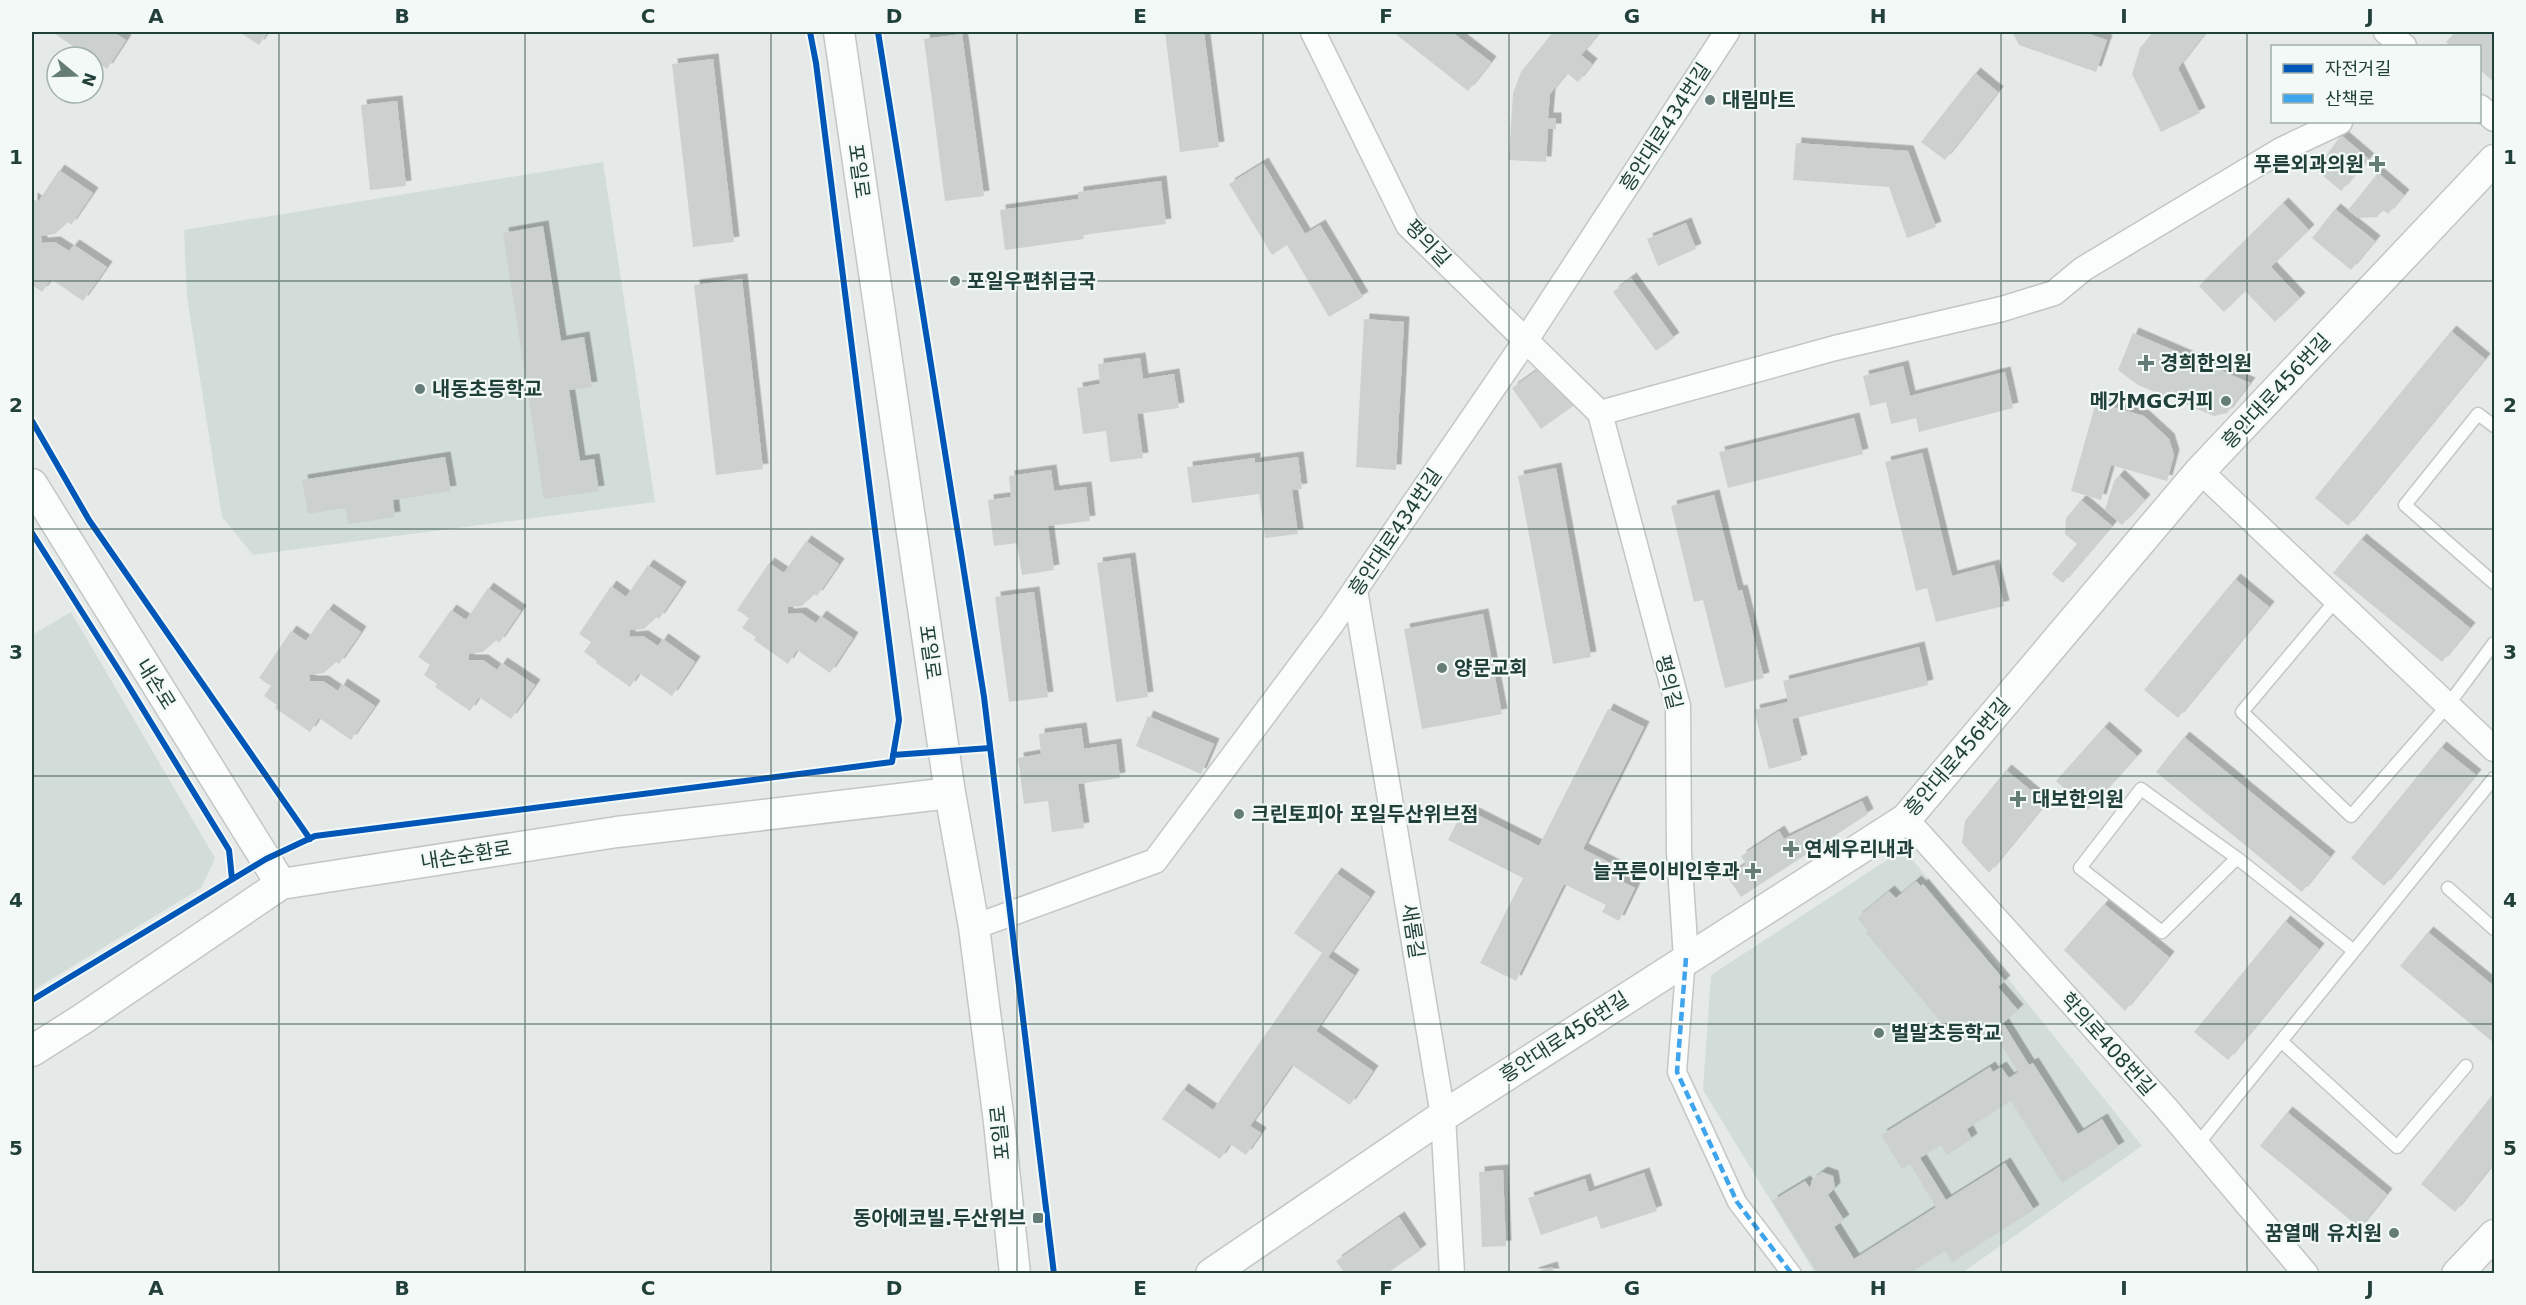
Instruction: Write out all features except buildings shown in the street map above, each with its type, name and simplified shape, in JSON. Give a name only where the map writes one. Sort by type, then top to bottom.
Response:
[{"type":"street","name":"포일로","points":[[839,32],[950,793],[974,927],[1015,1274]]},
{"type":"street","name":"평의길","points":[[1313,32],[1408,225],[1600,413],[1678,706],[1679,852],[1686,958]]},
{"type":"street","name":"흥안대로434번길","points":[[974,927],[1155,861],[1355,590],[1526,340],[1727,32]]},
{"type":"street","points":[[2386,32],[2403,45]]},
{"type":"street","points":[[2481,108],[2494,119]]},
{"type":"street","points":[[1600,413],[1835,348],[2002,309],[2054,293],[2083,269],[2281,150],[2338,123]]},
{"type":"street","name":"흥안대로456번길","points":[[1211,1274],[1443,1116],[1906,819],[2200,471],[2494,160]]},
{"type":"street","points":[[2200,471],[2494,749]]},
{"type":"street","name":"내손로","points":[[32,484],[281,884]]},
{"type":"street","name":"새롬길","points":[[1355,590],[1443,1116],[1452,1274]]},
{"type":"street","name":"내손순환로","points":[[32,1050],[84,1018],[281,884],[617,832],[950,793]]},
{"type":"street","name":"학의로408번길","points":[[1906,819],[2197,1145],[2306,1274]]},
{"type":"street","points":[[1686,958],[1677,1072],[1737,1203],[1792,1274]]},
{"type":"street","points":[[2457,1274],[2494,1234]]},
{"type":"lane","points":[[2494,426],[2478,414],[2405,505],[2494,583]]},
{"type":"lane","points":[[2336,600],[2242,712],[2351,816],[2448,705],[2494,643]]},
{"type":"lane","points":[[2197,1145],[2494,778]]},
{"type":"lane","points":[[2237,858],[2162,932],[2080,868],[2140,789],[2237,858],[2354,951]]},
{"type":"lane","points":[[2448,888],[2494,929]]},
{"type":"lane","points":[[2281,1041],[2397,1147],[2466,1066]]},
{"type":"shaded area","name":"내동초등학교","points":[[603,162],[655,502],[253,555],[222,517],[187,297],[184,230]]},
{"type":"shaded area","points":[[71,612],[215,858],[201,888],[32,991],[32,635]]},
{"type":"shaded area","name":"벌말초등학교","points":[[1904,849],[2142,1146],[1962,1273],[1815,1273],[1703,1090],[1711,975]]},
{"type":"marked path","points":[[1686,958],[1677,1072],[1737,1202],[1792,1274]]},
{"type":"cycle path","points":[[32,1000],[266,859],[315,836],[892,762],[899,720],[816,63],[810,32]]},
{"type":"cycle path","points":[[878,32],[984,697],[1054,1274]]},
{"type":"cycle path","points":[[32,421],[89,520],[310,839]]},
{"type":"cycle path","points":[[32,533],[229,850],[232,879]]},
{"type":"cycle path","points":[[893,755],[990,748]]},
{"type":"place","name":"대림마트","points":[[1710,100]]},
{"type":"place","name":"푸른외과의원","points":[[2377,164]]},
{"type":"place","name":"포일우편취급국","points":[[955,281]]},
{"type":"place","name":"경희한의원","points":[[2146,363]]},
{"type":"place","name":"내동초등학교","points":[[420,389]]},
{"type":"place","name":"메가MGC커피","points":[[2226,401]]},
{"type":"place","name":"양문교회","points":[[1442,668]]},
{"type":"place","name":"대보한의원","points":[[2018,799]]},
{"type":"place","name":"크린토피아 포일두산위브점","points":[[1239,814]]},
{"type":"place","name":"연세우리내과","points":[[1791,849]]},
{"type":"place","name":"늘푸른이비인후과","points":[[1753,871]]},
{"type":"place","name":"벌말초등학교","points":[[1879,1033]]},
{"type":"place","name":"동아에코빌.두산위브","points":[[1038,1218]]},
{"type":"place","name":"꿈열매 유치원","points":[[2394,1233]]}]
